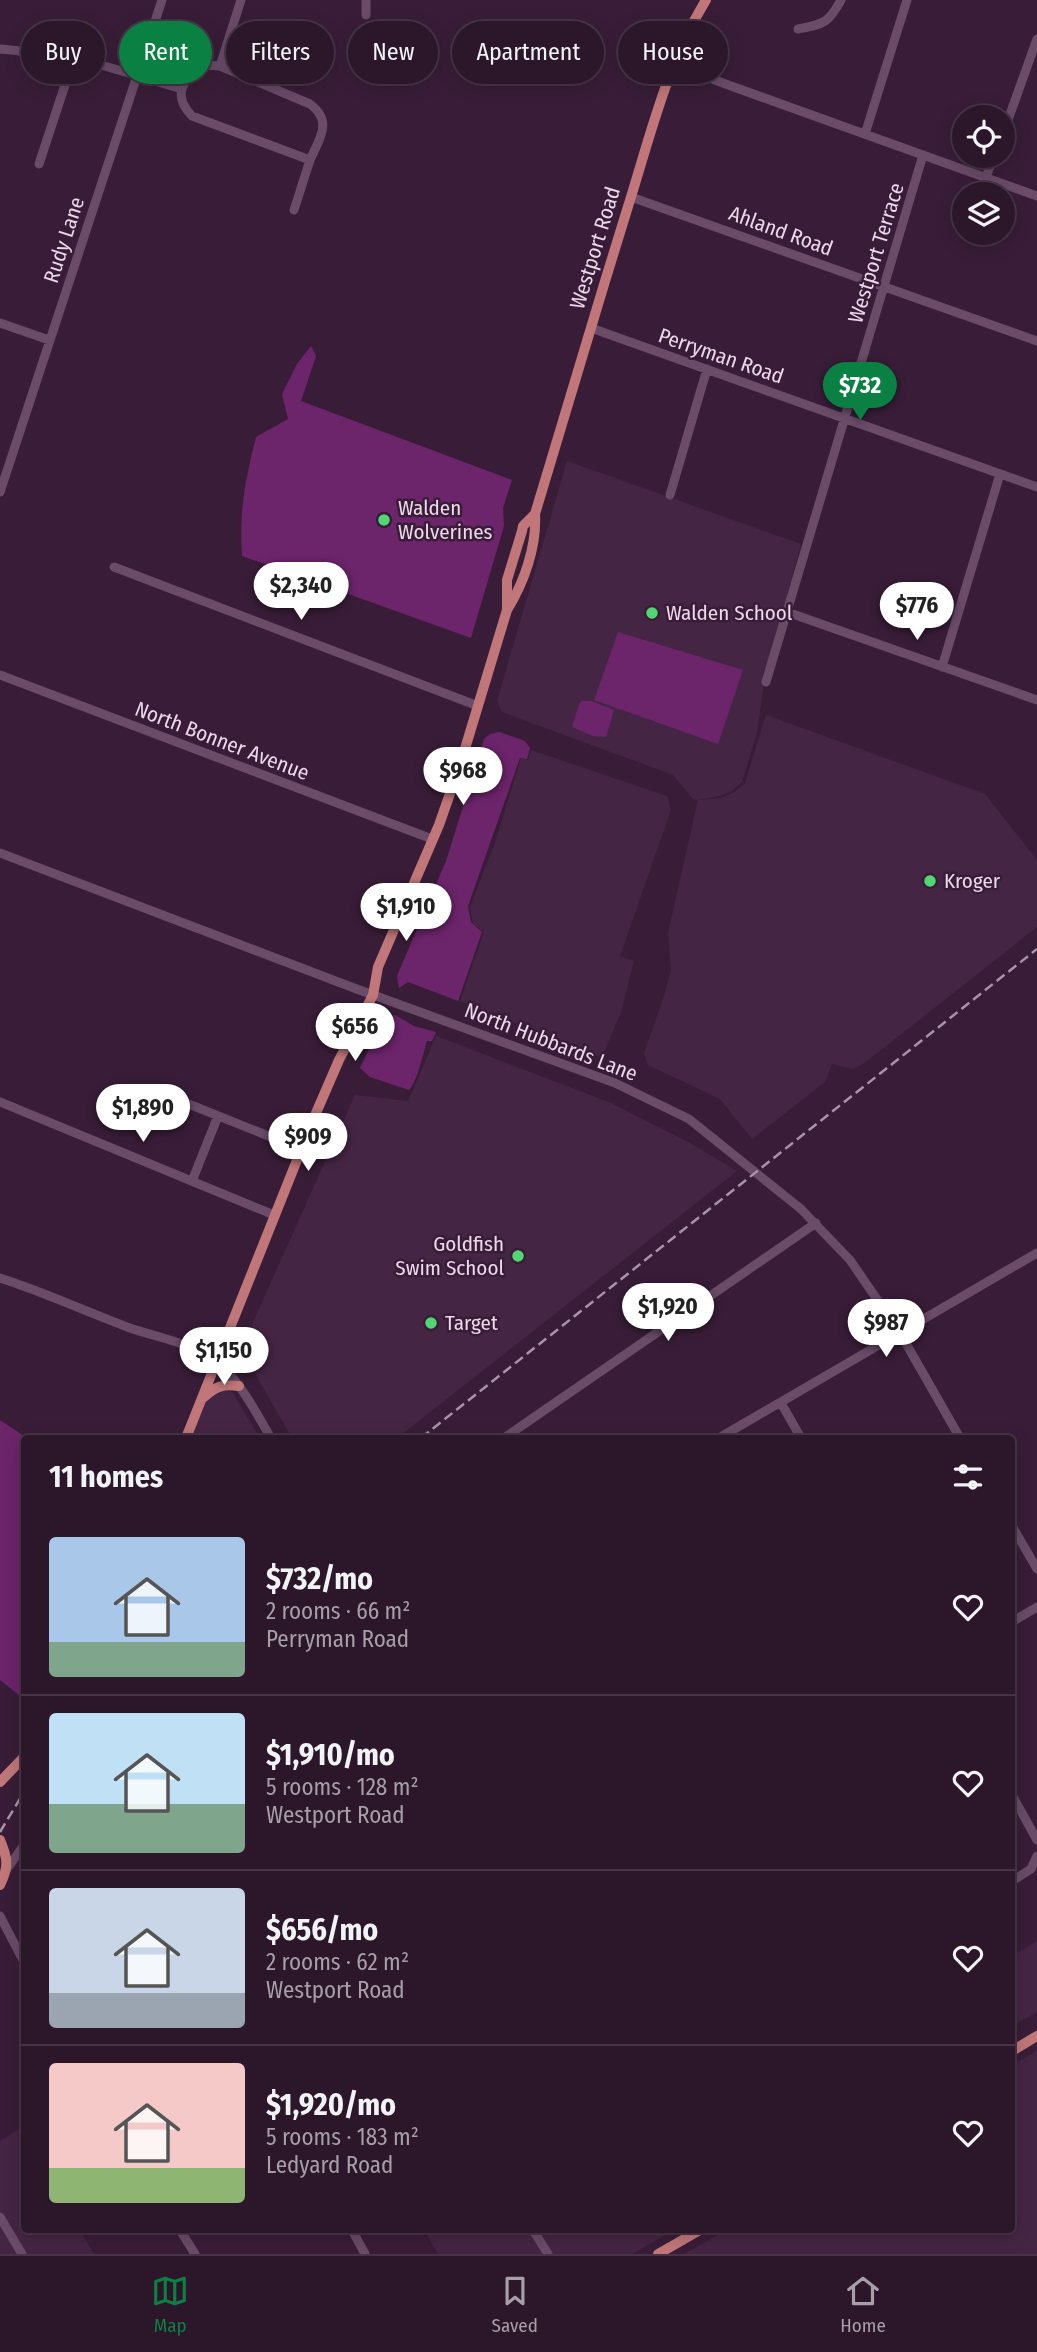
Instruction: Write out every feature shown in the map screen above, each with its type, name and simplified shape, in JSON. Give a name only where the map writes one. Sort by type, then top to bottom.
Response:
[{"type":"main road","name":"Westport Road","points":[[695,21],[706,0]]},
{"type":"main road","name":"Westport Road","points":[[187,1435],[274,1215],[339,1060],[373,995],[379,967],[454,783],[507,610],[507,580],[523,526],[535,514],[639,167],[668,84]]},
{"type":"main road","points":[[202,1399],[213,1388],[223,1384],[239,1386]]},
{"type":"main road","points":[[0,1782],[21,1760]]},
{"type":"main road","points":[[0,1840],[7,1869],[0,1885]]},
{"type":"main road","points":[[1015,2046],[1037,2036]]},
{"type":"main road","points":[[658,2254],[695,2233]]},
{"type":"street","name":"Rudy Lane","points":[[155,21],[162,0]]},
{"type":"street","points":[[220,66],[241,0]]},
{"type":"street","points":[[366,0],[366,15]]},
{"type":"street","points":[[798,29],[822,24],[834,13],[841,0]]},
{"type":"street","points":[[865,134],[907,0]]},
{"type":"street","points":[[1013,105],[1037,39]]},
{"type":"street","points":[[0,49],[21,51]]},
{"type":"street","points":[[294,210],[322,133],[323,118],[320,112],[310,104],[220,66],[205,65],[194,68],[181,89],[184,108],[192,116],[310,160]]},
{"type":"street","points":[[39,164],[65,84]]},
{"type":"street","name":"Rudy Lane","points":[[0,492],[2,474],[134,84]]},
{"type":"street","points":[[164,84],[181,89]]},
{"type":"street","points":[[726,84],[1037,196]]},
{"type":"street","name":"Westport Terrace","points":[[766,682],[923,155]]},
{"type":"street","points":[[986,177],[990,168]]},
{"type":"street","name":"Ahland Road","points":[[631,197],[1037,341]]},
{"type":"street","points":[[0,323],[49,340]]},
{"type":"street","name":"Perryman Road","points":[[591,328],[1037,487]]},
{"type":"street","points":[[670,495],[707,369]]},
{"type":"street","points":[[942,667],[1000,474]]},
{"type":"street","points":[[114,567],[478,706]]},
{"type":"street","points":[[787,612],[1037,701]]},
{"type":"street","name":"North Bonner Avenue","points":[[0,675],[432,839]]},
{"type":"street","name":"North Hubbards Lane","points":[[0,853],[373,995],[615,1083],[661,1104],[698,1126],[773,1185],[816,1223],[850,1260],[900,1333],[958,1435]]},
{"type":"street","points":[[171,1097],[271,1137]]},
{"type":"street","points":[[0,1102],[274,1215]]},
{"type":"street","points":[[192,1181],[218,1115]]},
{"type":"street","points":[[507,1435],[816,1223]]},
{"type":"street","points":[[724,1435],[1036,1258]]},
{"type":"street","points":[[0,1278],[205,1355],[228,1371],[269,1435]]},
{"type":"street","points":[[780,1403],[800,1435]]},
{"type":"street","points":[[1015,1531],[1037,1569]]},
{"type":"street","points":[[1015,1620],[1037,1607]]},
{"type":"street","points":[[1015,1800],[1037,1840]]},
{"type":"street","points":[[7,1869],[21,1849]]},
{"type":"street","points":[[1015,1879],[1031,1869],[1037,1856]]},
{"type":"street","points":[[0,1916],[4,1931],[21,1957]]},
{"type":"street","points":[[0,2217],[22,2254]]},
{"type":"street","points":[[182,2233],[195,2254]]},
{"type":"street","points":[[354,2233],[365,2254]]},
{"type":"street","points":[[535,2233],[548,2254]]},
{"type":"shaded area","name":"Walden Wolverines","points":[[311,346],[316,356],[301,401],[512,480],[503,508],[504,526],[471,638],[242,556],[244,496],[256,437],[288,419],[282,394],[297,364]]},
{"type":"shaded area","name":"Walden School","points":[[567,461],[801,544],[764,682],[757,733],[742,782],[732,791],[720,796],[693,799],[673,775],[502,712],[497,701]]},
{"type":"shaded area","points":[[618,632],[743,670],[718,744],[594,700]]},
{"type":"shaded area","points":[[582,701],[591,701],[614,710],[606,737],[593,736],[572,727]]},
{"type":"shaded area","points":[[766,715],[985,794],[1037,860],[1037,927],[866,1062],[853,1069],[832,1064],[825,1082],[752,1139],[720,1099],[648,1065],[644,1053],[671,970],[668,933],[698,800],[721,798],[733,793],[745,783]]},
{"type":"shaded area","points":[[499,732],[525,741],[530,748],[527,759],[520,758],[468,906],[471,922],[482,932],[458,1001],[408,982],[399,988],[397,976],[446,861],[484,739]]},
{"type":"shaded area","points":[[531,750],[667,796],[671,810],[620,956],[634,961],[621,1012],[602,1057],[460,1001],[484,932],[473,923],[470,907],[496,840],[521,758],[528,760]]},
{"type":"shaded area","points":[[395,1015],[414,1026],[436,1032],[432,1041],[427,1041],[409,1090],[370,1077],[360,1068],[381,1022],[387,1016]]},
{"type":"shaded area","points":[[436,1036],[611,1103],[690,1143],[737,1171],[401,1435],[290,1435],[241,1349],[355,1095],[408,1101]]},
{"type":"shaded area","points":[[222,1389],[232,1392],[258,1435],[191,1435],[208,1398]]},
{"type":"shaded area","points":[[0,1420],[22,1435],[21,1697],[0,1680]]},
{"type":"shaded area","points":[[1037,1941],[1037,2012],[1015,2024],[1015,1954]]},
{"type":"shaded area","points":[[1037,2051],[1037,2254],[684,2254],[722,2233],[1015,2233],[1015,2063]]},
{"type":"shaded area","points":[[21,2128],[21,2233],[82,2233],[94,2254],[0,2254],[0,2141]]},
{"type":"shaded area","points":[[426,2233],[669,2233],[632,2254],[438,2254]]},
{"type":"railway","points":[[425,1435],[1037,949]]},
{"type":"railway","points":[[0,1832],[21,1797]]},
{"type":"place","name":"Walden Wolverines","points":[[384,520]]},
{"type":"place","name":"Walden School","points":[[652,613]]},
{"type":"place","name":"Kroger","points":[[930,881]]},
{"type":"place","name":"Goldfish Swim School","points":[[518,1256]]},
{"type":"place","name":"Target","points":[[431,1323]]}]
